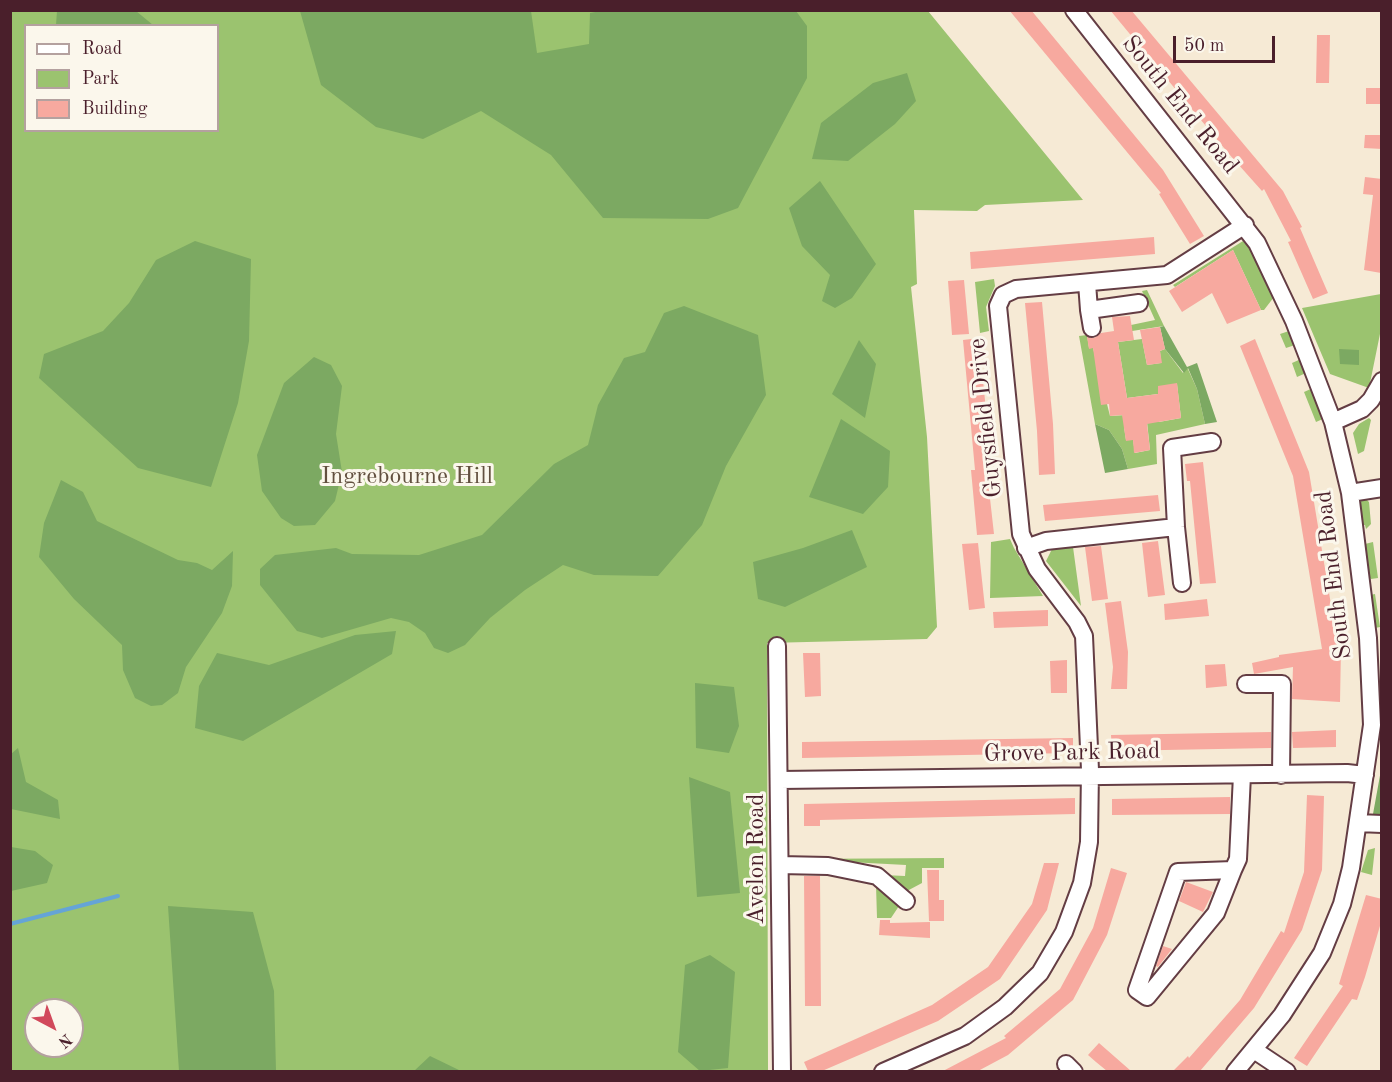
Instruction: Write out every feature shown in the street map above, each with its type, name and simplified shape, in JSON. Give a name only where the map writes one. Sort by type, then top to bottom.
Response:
[{"type":"street","name":"South End Road","points":[[1074,10],[1245,225],[1271,268],[1333,422],[1350,494],[1377,725],[1365,775],[1351,868],[1332,933],[1306,980],[1254,1050],[1235,1071]]},
{"type":"street","name":"Guysfield Drive","points":[[884,1071],[965,1036],[1005,1007],[1040,973],[1064,932],[1082,883],[1089,842],[1090,776],[1084,636],[1026,548],[1022,534],[999,306],[1003,295],[1016,290],[1167,275],[1245,225]]},
{"type":"street","points":[[1087,283],[1092,328]]},
{"type":"street","points":[[1089,310],[1139,303]]},
{"type":"street","points":[[1333,422],[1362,409],[1371,400],[1382,381]]},
{"type":"street","points":[[1182,583],[1176,527],[1172,448],[1212,442]]},
{"type":"street","points":[[1350,494],[1382,488]]},
{"type":"street","points":[[1026,548],[1046,541],[1176,527]]},
{"type":"street","name":"Avelon Road","points":[[777,646],[782,1071]]},
{"type":"street","points":[[1246,684],[1282,684],[1281,775]]},
{"type":"street","name":"Grove Park Road","points":[[780,780],[1347,773],[1365,775]]},
{"type":"street","points":[[1233,870],[1178,872],[1137,990],[1148,997],[1216,913],[1238,859],[1242,775]]},
{"type":"street","points":[[1358,823],[1382,824]]},
{"type":"street","points":[[780,865],[828,866],[877,876],[906,901]]},
{"type":"street","points":[[1254,1050],[1287,1071]]},
{"type":"green space","name":"Ingrebourne Hill","points":[[10,11],[928,11],[1083,200],[985,205],[977,211],[914,210],[917,284],[911,287],[927,437],[937,627],[927,639],[767,643],[768,1071],[11,1071]]},
{"type":"green space","points":[[57,11],[136,11],[152,24],[56,24]]},
{"type":"green space","points":[[300,11],[531,11],[537,53],[589,44],[590,13],[601,11],[796,11],[807,26],[807,78],[738,208],[708,219],[603,218],[551,155],[481,111],[423,139],[376,127],[321,85]]},
{"type":"green space","points":[[907,73],[916,101],[895,124],[848,161],[812,159],[821,123],[873,83]]},
{"type":"green space","points":[[820,181],[876,264],[852,298],[835,308],[822,301],[830,275],[802,246],[789,208]]},
{"type":"green space","points":[[195,241],[251,259],[249,341],[238,403],[211,487],[138,468],[39,378],[44,354],[103,331],[129,303],[156,260]]},
{"type":"green space","points":[[1243,241],[1255,254],[1274,297],[1264,310],[1261,310],[1233,250],[1175,287],[1173,285]]},
{"type":"green space","points":[[994,279],[995,286],[986,307],[989,331],[980,333],[975,282]]},
{"type":"green space","points":[[1147,290],[1164,326],[1132,331],[1131,325],[1155,320],[1142,291]]},
{"type":"green space","points":[[1381,294],[1381,329],[1369,388],[1330,374],[1302,308]]},
{"type":"green space","points":[[684,306],[758,335],[766,395],[726,466],[702,525],[658,576],[594,575],[563,565],[525,590],[490,618],[465,645],[448,653],[434,648],[425,633],[409,622],[391,618],[322,638],[297,631],[260,585],[260,569],[275,555],[336,548],[352,554],[419,555],[482,535],[554,464],[588,445],[598,405],[624,358],[645,352],[664,313]]},
{"type":"green space","points":[[1164,326],[1187,367],[1197,363],[1217,422],[1205,424],[1197,389],[1188,368],[1184,373],[1165,349],[1160,327]]},
{"type":"green space","points":[[1289,331],[1295,345],[1286,348],[1280,334]]},
{"type":"green space","points":[[1087,335],[1089,348],[1093,348],[1110,416],[1127,415],[1130,425],[1124,427],[1126,440],[1133,440],[1135,453],[1150,450],[1146,412],[1159,422],[1181,418],[1177,384],[1158,394],[1127,398],[1118,342],[1142,339],[1147,365],[1161,363],[1160,351],[1165,349],[1183,373],[1187,367],[1197,389],[1205,424],[1156,435],[1157,464],[1128,469],[1122,449],[1109,430],[1095,424],[1079,336]]},
{"type":"green space","points":[[859,340],[876,364],[865,418],[832,394]]},
{"type":"green space","points":[[1339,349],[1359,350],[1359,365],[1340,364]]},
{"type":"green space","points":[[314,357],[331,365],[342,386],[336,434],[342,472],[335,501],[315,525],[294,526],[281,518],[262,491],[257,455],[284,383]]},
{"type":"green space","points":[[1301,359],[1306,373],[1297,377],[1292,363]]},
{"type":"green space","points":[[1313,388],[1325,418],[1316,422],[1304,392]]},
{"type":"green space","points":[[1369,418],[1371,420],[1364,451],[1358,454],[1353,433],[1359,424]]},
{"type":"green space","points":[[841,419],[890,451],[888,487],[863,514],[809,497]]},
{"type":"green space","points":[[1095,424],[1109,430],[1122,449],[1128,469],[1105,473]]},
{"type":"green space","points":[[61,480],[83,492],[97,521],[178,560],[197,563],[212,570],[233,551],[232,586],[222,613],[186,667],[178,693],[162,705],[151,706],[135,698],[123,670],[122,645],[74,599],[39,557],[44,523]]},
{"type":"green space","points":[[1364,497],[1369,502],[1371,524],[1366,529],[1365,525],[1362,525],[1359,498]]},
{"type":"green space","points":[[852,530],[867,567],[785,607],[758,599],[753,562],[803,548]]},
{"type":"green space","points":[[1010,539],[1043,596],[990,598],[991,542]]},
{"type":"green space","points":[[1373,542],[1378,578],[1371,579],[1365,544]]},
{"type":"green space","points":[[1073,547],[1081,606],[1046,561],[1052,549]]},
{"type":"green space","points":[[1375,594],[1380,627],[1375,628],[1370,595]]},
{"type":"green space","points":[[396,631],[392,654],[243,741],[195,728],[199,686],[217,653],[269,665],[355,635]]},
{"type":"green space","points":[[695,683],[734,687],[739,726],[729,753],[696,748]]},
{"type":"green space","points":[[18,748],[26,782],[58,800],[60,819],[11,809],[11,754]]},
{"type":"green space","points":[[1382,771],[1381,815],[1373,814]]},
{"type":"green space","points":[[689,777],[730,792],[740,893],[697,897]]},
{"type":"green space","points":[[11,847],[35,851],[53,865],[47,883],[11,891]]},
{"type":"green space","points":[[1375,848],[1372,875],[1361,872],[1368,850]]},
{"type":"green space","points":[[944,858],[944,868],[922,868],[922,883],[907,891],[884,875],[905,876],[906,865],[793,859]]},
{"type":"green space","points":[[876,885],[899,906],[891,918],[877,918]]},
{"type":"green space","points":[[168,906],[253,912],[274,991],[276,1071],[179,1071]]},
{"type":"green space","points":[[710,955],[735,972],[728,1068],[700,1071],[678,1052],[685,965]]},
{"type":"green space","points":[[430,1056],[461,1071],[414,1071]]},
{"type":"building","points":[[1009,10],[1031,10],[1163,170],[1204,236],[1190,244],[1159,194],[1161,193]]},
{"type":"building","points":[[1110,10],[1131,10],[1283,191],[1302,227],[1300,228],[1328,293],[1313,299],[1288,242],[1291,241],[1264,189],[1262,191],[1229,154]]},
{"type":"building","points":[[1317,35],[1330,35],[1329,83],[1316,83]]},
{"type":"building","points":[[1366,88],[1382,88],[1382,104],[1366,104]]},
{"type":"building","points":[[1365,135],[1382,135],[1382,149],[1364,148]]},
{"type":"building","points":[[1365,177],[1382,179],[1381,273],[1364,270],[1373,195],[1363,194]]},
{"type":"building","points":[[1154,237],[1155,254],[971,269],[970,252]]},
{"type":"building","points":[[1233,250],[1261,310],[1227,324],[1212,293],[1182,312],[1169,291]]},
{"type":"building","points":[[964,280],[969,334],[952,335],[948,281]]},
{"type":"building","points":[[1042,302],[1055,474],[1039,475],[1025,303]]},
{"type":"building","points":[[1130,316],[1134,340],[1118,342],[1127,398],[1158,394],[1158,386],[1177,383],[1181,418],[1147,424],[1150,450],[1134,453],[1133,440],[1126,441],[1122,415],[1110,416],[1109,404],[1101,405],[1093,348],[1089,349],[1087,337],[1094,338],[1101,333],[1114,331],[1112,317]]},
{"type":"building","points":[[1160,327],[1165,349],[1160,351],[1162,363],[1147,365],[1140,330]]},
{"type":"building","points":[[979,338],[991,463],[986,463],[994,534],[977,535],[971,470],[975,470],[963,340]]},
{"type":"building","points":[[1255,339],[1309,472],[1338,647],[1341,646],[1340,702],[1292,699],[1293,667],[1254,674],[1252,663],[1279,657],[1279,655],[1322,649],[1293,476],[1240,346]]},
{"type":"building","points":[[1203,462],[1216,583],[1200,584],[1190,481],[1187,481],[1185,464]]},
{"type":"building","points":[[1158,495],[1160,511],[1045,521],[1043,505]]},
{"type":"building","points":[[1158,541],[1165,595],[1148,597],[1142,543]]},
{"type":"building","points":[[978,543],[985,608],[969,610],[962,544]]},
{"type":"building","points":[[1101,546],[1108,599],[1092,601],[1085,547]]},
{"type":"building","points":[[1207,599],[1209,616],[1165,620],[1164,604]]},
{"type":"building","points":[[1121,601],[1128,652],[1127,689],[1111,689],[1113,667],[1105,603]]},
{"type":"building","points":[[1048,610],[1048,626],[994,628],[993,612]]},
{"type":"building","points":[[803,653],[820,653],[821,696],[805,697]]},
{"type":"building","points":[[1067,660],[1067,693],[1051,693],[1050,661]]},
{"type":"building","points":[[1225,664],[1227,686],[1206,688],[1205,665]]},
{"type":"building","points":[[1336,730],[1336,747],[1293,748],[1292,732]]},
{"type":"building","points":[[1271,732],[1271,748],[1112,751],[1111,735]]},
{"type":"building","points":[[1073,738],[1073,753],[802,758],[802,742]]},
{"type":"building","points":[[1307,795],[1324,796],[1322,870],[1302,930],[1254,1008],[1200,1071],[1173,1071],[1188,1056],[1189,1058],[1240,1000],[1281,931],[1284,933],[1304,872]]},
{"type":"building","points":[[1230,797],[1230,814],[1112,815],[1112,799]]},
{"type":"building","points":[[1075,798],[1075,814],[820,820],[820,826],[804,826],[804,804]]},
{"type":"building","points":[[1044,863],[1059,863],[1047,910],[1000,979],[938,1021],[822,1071],[808,1071],[804,1062],[932,1005],[988,967],[1032,904]]},
{"type":"building","points":[[1111,868],[1127,873],[1107,935],[1073,1000],[1008,1055],[978,1071],[943,1071],[1006,1038],[1004,1036],[1060,989],[1093,928]]},
{"type":"building","points":[[927,870],[939,870],[939,900],[944,900],[944,921],[929,921]]},
{"type":"building","points":[[804,876],[820,876],[821,1006],[805,1006]]},
{"type":"building","points":[[1186,882],[1213,892],[1203,912],[1179,901]]},
{"type":"building","points":[[1366,895],[1382,899],[1382,919],[1365,977],[1357,1000],[1352,999],[1307,1066],[1294,1058],[1343,986],[1339,984]]},
{"type":"building","points":[[880,920],[890,920],[890,923],[930,922],[930,938],[879,935]]},
{"type":"building","points":[[1163,946],[1172,949],[1158,967],[1156,966]]},
{"type":"building","points":[[1099,1043],[1131,1071],[1107,1071],[1088,1055]]},
{"type":"waterway","points":[[10,924],[118,896]]}]
